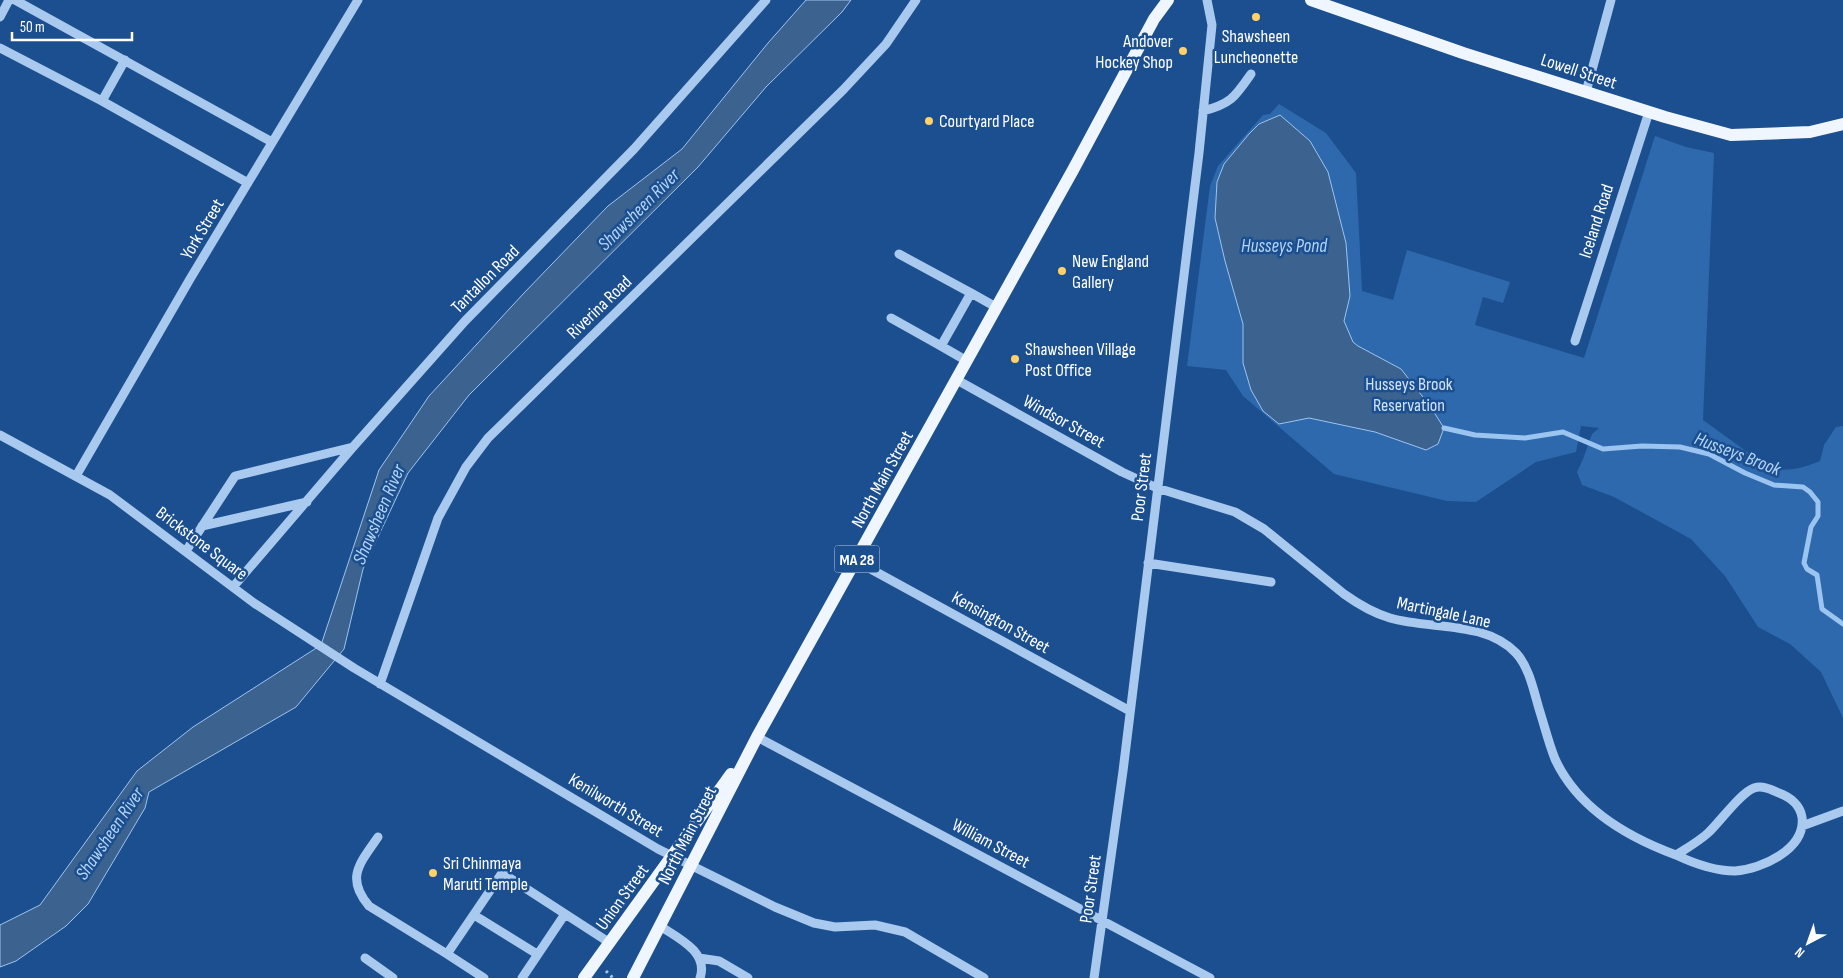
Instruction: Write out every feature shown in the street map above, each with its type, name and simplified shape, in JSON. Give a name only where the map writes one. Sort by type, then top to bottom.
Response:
[{"type":"main road","name":"North Main Street","points":[[633,978],[757,737],[1073,170],[1154,19],[1168,0]]},
{"type":"main road","name":"Lowell Street","points":[[1311,0],[1463,53],[1649,112],[1731,135],[1810,132],[1843,124]]},
{"type":"main road","name":"Union Street","points":[[584,978],[757,737]]},
{"type":"street","points":[[0,17],[9,0]]},
{"type":"street","points":[[15,0],[272,142]]},
{"type":"street","name":"York Street","points":[[76,476],[272,142],[358,0]]},
{"type":"street","name":"Tantallon Road","points":[[233,587],[353,447],[465,321],[640,142],[766,0]]},
{"type":"street","name":"Riverina Road","points":[[380,684],[438,518],[466,467],[488,438],[843,90],[886,44],[916,0]]},
{"type":"street","name":"Poor Street","points":[[1094,978],[1130,711],[1203,111],[1212,25],[1207,0]]},
{"type":"street","points":[[1586,92],[1611,0]]},
{"type":"street","points":[[0,48],[102,101],[248,183]]},
{"type":"street","points":[[102,101],[125,60]]},
{"type":"street","points":[[1203,111],[1222,106],[1237,95],[1251,74]]},
{"type":"street","name":"Iceland Road","points":[[1575,341],[1649,112]]},
{"type":"street","points":[[899,254],[996,307]]},
{"type":"street","points":[[941,346],[971,293]]},
{"type":"street","points":[[891,318],[967,361]]},
{"type":"street","name":"Windsor Street","points":[[956,380],[1122,472],[1157,488]]},
{"type":"street","name":"Brickstone Square","points":[[0,435],[110,495],[287,626],[380,684]]},
{"type":"street","points":[[186,551],[235,476],[353,447]]},
{"type":"street","name":"Martingale Lane","points":[[1157,488],[1219,506],[1250,519],[1264,528],[1344,594],[1378,614],[1399,620],[1468,630],[1482,634],[1507,646],[1517,654],[1525,668],[1555,758],[1573,788],[1599,814],[1630,836],[1694,863],[1721,870],[1751,868],[1778,856],[1800,836],[1802,826]]},
{"type":"street","points":[[202,526],[307,502]]},
{"type":"street","name":"Kensington Street","points":[[856,561],[1130,711]]},
{"type":"street","points":[[1148,563],[1271,582]]},
{"type":"street","name":"Kenilworth Street","points":[[380,684],[672,856],[775,907],[814,923],[835,927],[875,925],[905,932],[984,978]]},
{"type":"street","name":"William Street","points":[[757,737],[1210,978]]},
{"type":"street","points":[[1676,855],[1707,834],[1744,795],[1754,788],[1767,788],[1792,800],[1801,812],[1802,826],[1843,810]]},
{"type":"street","points":[[378,837],[359,864],[355,876],[360,896],[369,906],[484,978]]},
{"type":"street","points":[[447,954],[502,874],[610,943]]},
{"type":"street","points":[[522,978],[565,914]]},
{"type":"street","points":[[474,915],[537,954]]},
{"type":"street","points":[[660,926],[691,947],[700,958],[702,968],[700,978]]},
{"type":"street","points":[[365,958],[393,978]]},
{"type":"street","points":[[700,958],[719,961],[748,978]]},
{"type":"path","points":[[606,971],[613,978]]},
{"type":"green space","name":"Husseys Brook Reservation","points":[[1279,104],[1326,133],[1356,173],[1362,291],[1393,300],[1407,250],[1510,282],[1503,303],[1483,297],[1475,325],[1584,358],[1655,136],[1686,147],[1714,153],[1703,420],[1768,467],[1782,469],[1800,468],[1820,461],[1824,445],[1836,427],[1843,426],[1843,718],[1821,672],[1790,644],[1758,627],[1725,576],[1691,539],[1614,497],[1582,485],[1577,472],[1592,434],[1599,428],[1581,426],[1576,452],[1536,462],[1476,502],[1447,501],[1334,474],[1243,396],[1226,370],[1187,366],[1210,186],[1218,166],[1263,115],[1270,114]]},
{"type":"water","name":"Shawsheen River","points":[[806,0],[851,0],[842,12],[766,87],[698,167],[469,395],[408,473],[363,569],[344,649],[296,707],[149,792],[145,808],[88,904],[66,926],[16,961],[0,967],[0,925],[40,905],[137,771],[193,727],[321,645],[379,470],[429,396],[608,206],[682,149],[768,43]]},
{"type":"water","name":"Husseys Pond","points":[[1280,115],[1310,141],[1328,172],[1346,243],[1350,296],[1344,321],[1353,342],[1401,369],[1430,406],[1444,428],[1438,444],[1426,450],[1375,432],[1309,418],[1279,424],[1263,411],[1251,390],[1243,363],[1243,324],[1215,218],[1217,182],[1224,164],[1249,134],[1259,124]]},
{"type":"waterway","name":"Husseys Brook","points":[[1444,428],[1475,435],[1525,438],[1563,432],[1603,449],[1642,446],[1680,447],[1709,454],[1745,473],[1774,485],[1803,487],[1818,502],[1818,516],[1811,527],[1804,563],[1807,569],[1817,575],[1822,609],[1843,624]]},
{"type":"place","name":"Shawsheen Luncheonette","points":[[1256,17]]},
{"type":"place","name":"Andover Hockey Shop","points":[[1183,51]]},
{"type":"place","name":"Courtyard Place","points":[[929,121]]},
{"type":"place","name":"New England Gallery","points":[[1062,271]]},
{"type":"place","name":"Shawsheen Village Post Office","points":[[1015,359]]},
{"type":"place","name":"Sri Chinmaya Maruti Temple","points":[[433,873]]}]
